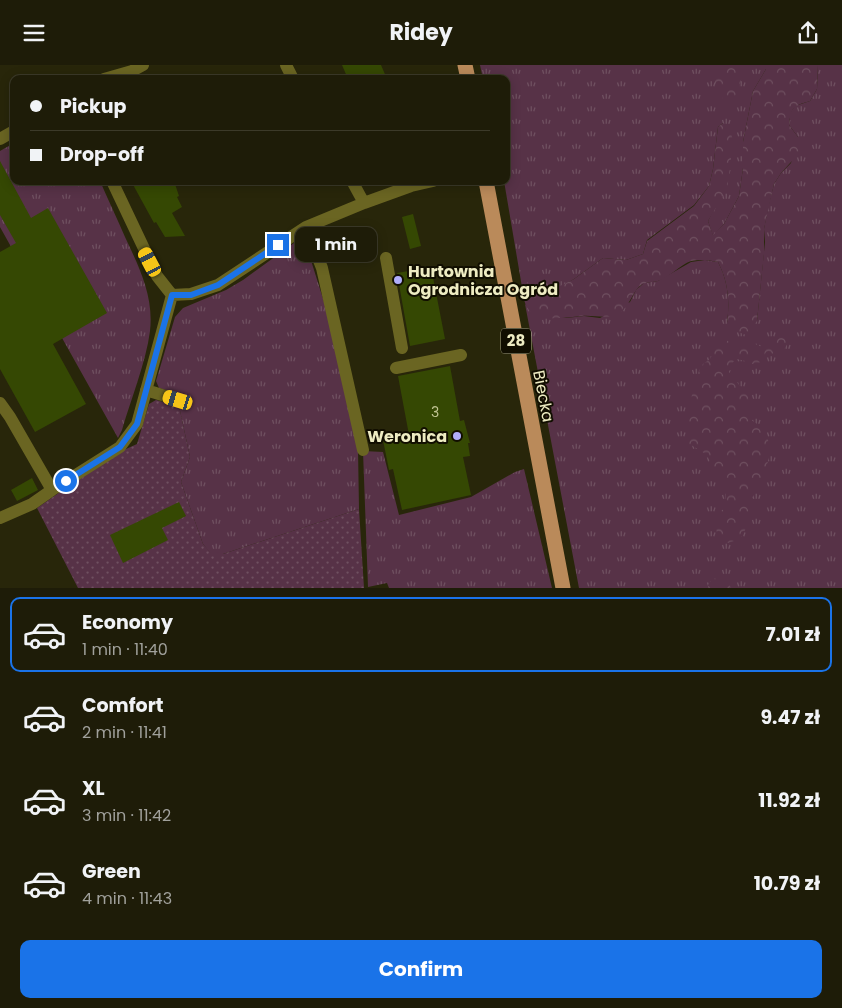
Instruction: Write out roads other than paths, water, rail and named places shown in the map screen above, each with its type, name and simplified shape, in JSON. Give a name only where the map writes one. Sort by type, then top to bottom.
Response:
[{"type":"main road","name":"Biecka","points":[[487,185],[564,588]]},
{"type":"street","points":[[122,73],[143,65]]},
{"type":"street","points":[[114,185],[157,276],[172,295]]},
{"type":"street","points":[[354,185],[364,203]]},
{"type":"street","points":[[172,295],[191,295],[218,285],[306,227],[411,185]]},
{"type":"street","points":[[306,227],[322,268],[363,450]]},
{"type":"street","points":[[386,258],[402,348]]},
{"type":"street","points":[[0,518],[32,504],[120,447],[137,424],[172,295]]},
{"type":"street","points":[[396,368],[461,355]]},
{"type":"street","points":[[146,390],[178,400]]},
{"type":"street","points":[[0,403],[52,490]]},
{"type":"place","name":"Hurtownia Ogrodnicza Ogród","points":[[398,280]]},
{"type":"place","name":"Weronica","points":[[457,436]]}]
